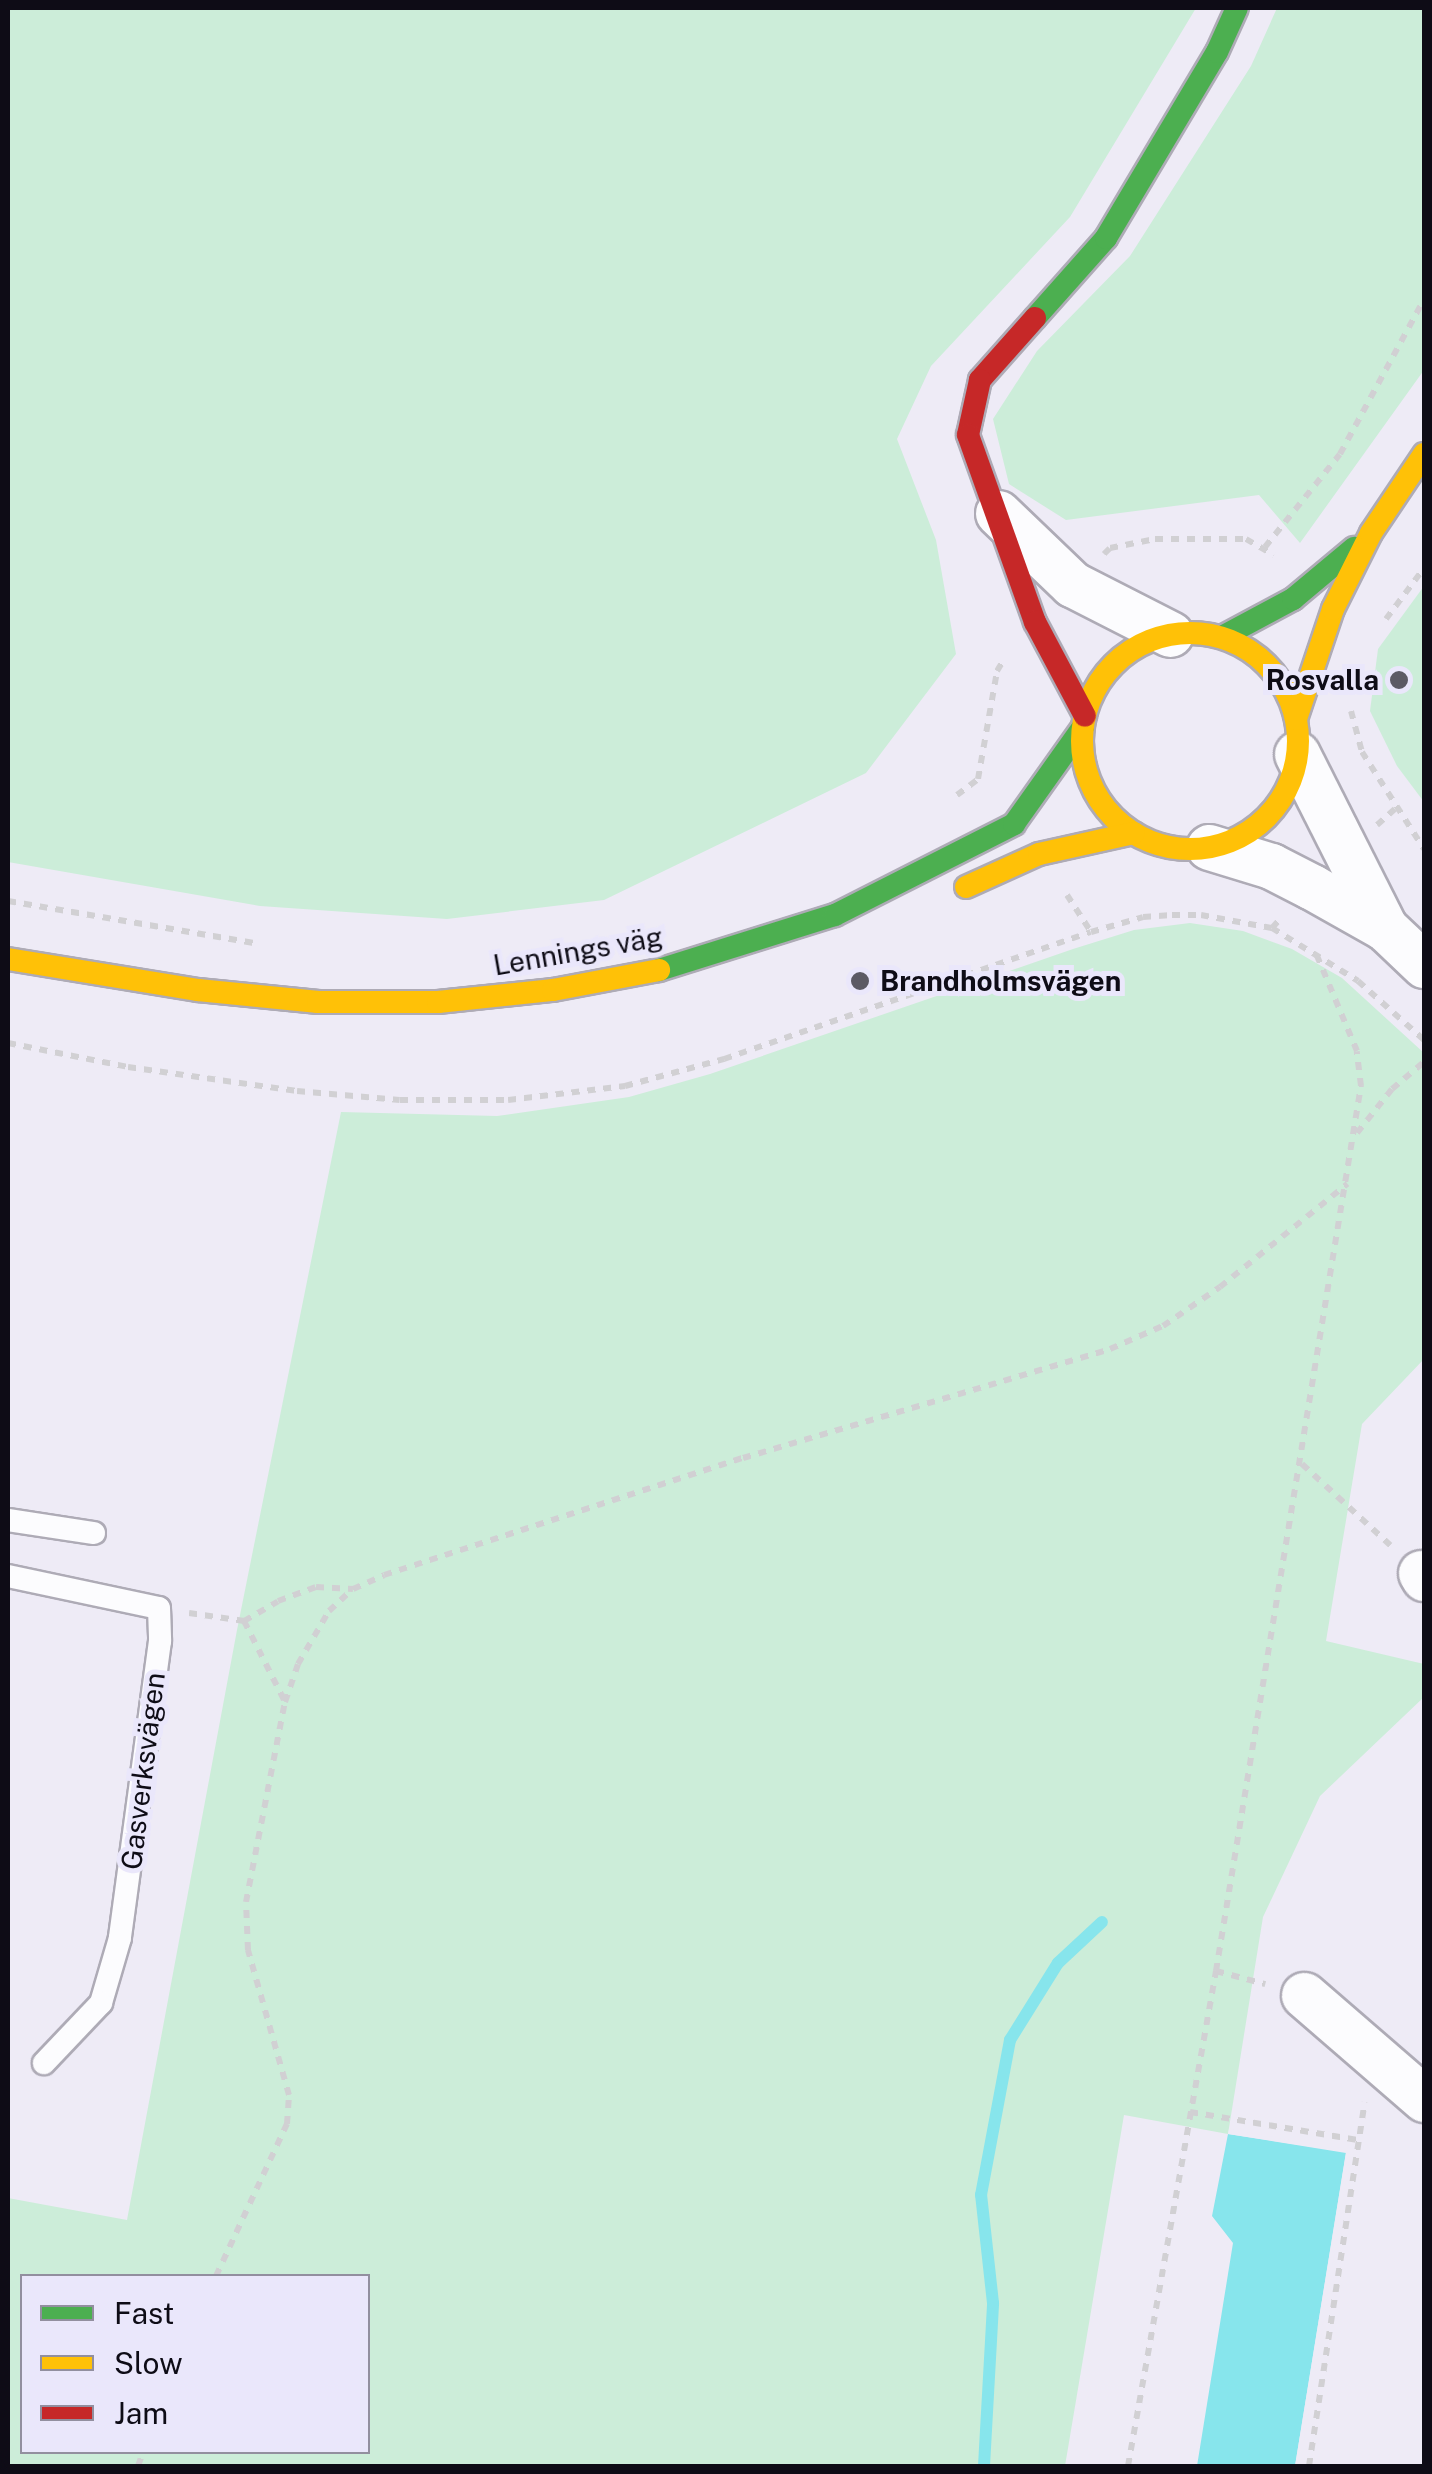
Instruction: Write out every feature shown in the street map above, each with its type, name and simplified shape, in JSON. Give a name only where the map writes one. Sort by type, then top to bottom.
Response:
[{"type":"main road","points":[[1237,8],[1216,52],[1106,238],[980,380],[968,435],[1035,622],[1084,722],[1083,758],[1093,788],[1110,813],[1134,833],[1183,849],[1209,847],[1236,839],[1278,804],[1320,637],[1371,534],[1424,454]]},
{"type":"main road","points":[[1222,637],[1293,599],[1371,534]]},
{"type":"main road","name":"Lennings väg","points":[[8,959],[198,990],[318,1002],[438,1002],[553,990],[661,970],[834,914],[1014,824],[1084,722],[1096,687],[1115,663],[1140,644],[1170,634],[1222,637],[1248,649],[1270,668],[1286,692],[1297,736]]},
{"type":"main road","points":[[952,893],[1040,854],[1082,841],[1134,833]]},
{"type":"street","points":[[990,505],[1072,584],[1170,634]]},
{"type":"street","points":[[1297,736],[1385,928]]},
{"type":"street","points":[[1209,847],[1271,866],[1385,928],[1424,965]]},
{"type":"street","points":[[1304,1994],[1424,2099]]},
{"type":"lane","points":[[8,1520],[94,1533]]},
{"type":"lane","points":[[8,1576],[158,1608]]},
{"type":"lane","name":"Gasverksvägen","points":[[44,2063],[100,2003],[120,1938],[160,1641],[158,1608]]},
{"type":"path","points":[[1265,547],[1340,454],[1424,298]]},
{"type":"path","points":[[1380,625],[1424,568]]},
{"type":"path","points":[[954,798],[978,778]]},
{"type":"path","points":[[1395,809],[1424,849]]},
{"type":"path","points":[[8,901],[264,944]]},
{"type":"path","points":[[1272,928],[1358,981],[1424,1040]]},
{"type":"path","points":[[8,1043],[128,1067],[297,1091],[400,1100],[508,1100],[625,1086],[724,1059],[1091,932]]},
{"type":"path","points":[[1128,2466],[1302,1464],[1361,1086],[1357,1050],[1315,951]]},
{"type":"path","points":[[1354,1136],[1392,1089],[1424,1062]]},
{"type":"path","points":[[158,1608],[244,1621],[278,1600],[316,1587],[353,1588],[743,1458],[1110,1349],[1163,1326],[1220,1287],[1347,1184]]},
{"type":"path","points":[[1302,1464],[1423,1570]]},
{"type":"path","points":[[217,2274],[287,2124],[289,2094],[248,1950],[246,1902],[286,1702],[314,1631],[353,1588]]},
{"type":"path","points":[[244,1621],[286,1702]]},
{"type":"path","points":[[1216,1971],[1304,1994]]},
{"type":"path","points":[[1309,2466],[1373,2054]]},
{"type":"path","points":[[1190,2112],[1358,2140]]},
{"type":"green space","points":[[8,8],[1196,8],[1070,217],[931,366],[897,439],[936,540],[956,654],[866,773],[604,900],[447,919],[260,906],[8,862]]},
{"type":"green space","points":[[1277,8],[1424,8],[1424,370],[1300,543],[1259,495],[1066,520],[1009,484],[993,419],[1037,351],[1130,256],[1251,66]]},
{"type":"green space","name":"Rosvalla","points":[[1424,586],[1424,802],[1397,766],[1370,711],[1378,649]]},
{"type":"green space","points":[[1190,923],[1243,931],[1292,949],[1342,978],[1424,1053],[1424,1359],[1362,1424],[1326,1641],[1424,1664],[1424,1697],[1320,1796],[1263,1917],[1228,2134],[1124,2115],[1065,2466],[8,2466],[8,2198],[127,2220],[237,1630],[341,1112],[497,1116],[629,1097],[710,1074],[1134,930]]},
{"type":"water","points":[[1228,2134],[1346,2152],[1295,2466],[1197,2466],[1233,2243],[1212,2216]]},
{"type":"pier","points":[[1229,2129],[1351,2151],[1300,2466],[1295,2466],[1346,2153],[1228,2134]]},
{"type":"waterway","points":[[984,2466],[993,2303],[981,2195],[1010,2040],[1058,1963],[1102,1922]]},
{"type":"traffic: fast","points":[[1035,318],[1106,238],[1217,52],[1237,8]]},
{"type":"traffic: fast","points":[[1222,637],[1293,599],[1354,548]]},
{"type":"traffic: fast","points":[[659,970],[835,915],[1014,824],[1083,727]]},
{"type":"traffic: slow","points":[[1296,719],[1333,609],[1371,533],[1424,454]]},
{"type":"traffic: slow","points":[[1190,633],[1231,642],[1266,665],[1289,700],[1298,741],[1289,782],[1266,817],[1231,840],[1190,849],[1149,840],[1114,817],[1091,782],[1082,741],[1091,700],[1114,665],[1149,642],[1190,633]]},
{"type":"traffic: slow","points":[[966,887],[1039,854],[1134,833]]},
{"type":"traffic: slow","points":[[8,959],[198,990],[318,1002],[438,1002],[553,990],[659,970]]},
{"type":"traffic: jam","points":[[1035,318],[980,380],[968,435],[1035,622],[1085,716]]},
{"type":"place","name":"Rosvalla","points":[[1399,680]]},
{"type":"place","name":"Brandholmsvägen","points":[[860,981]]}]
